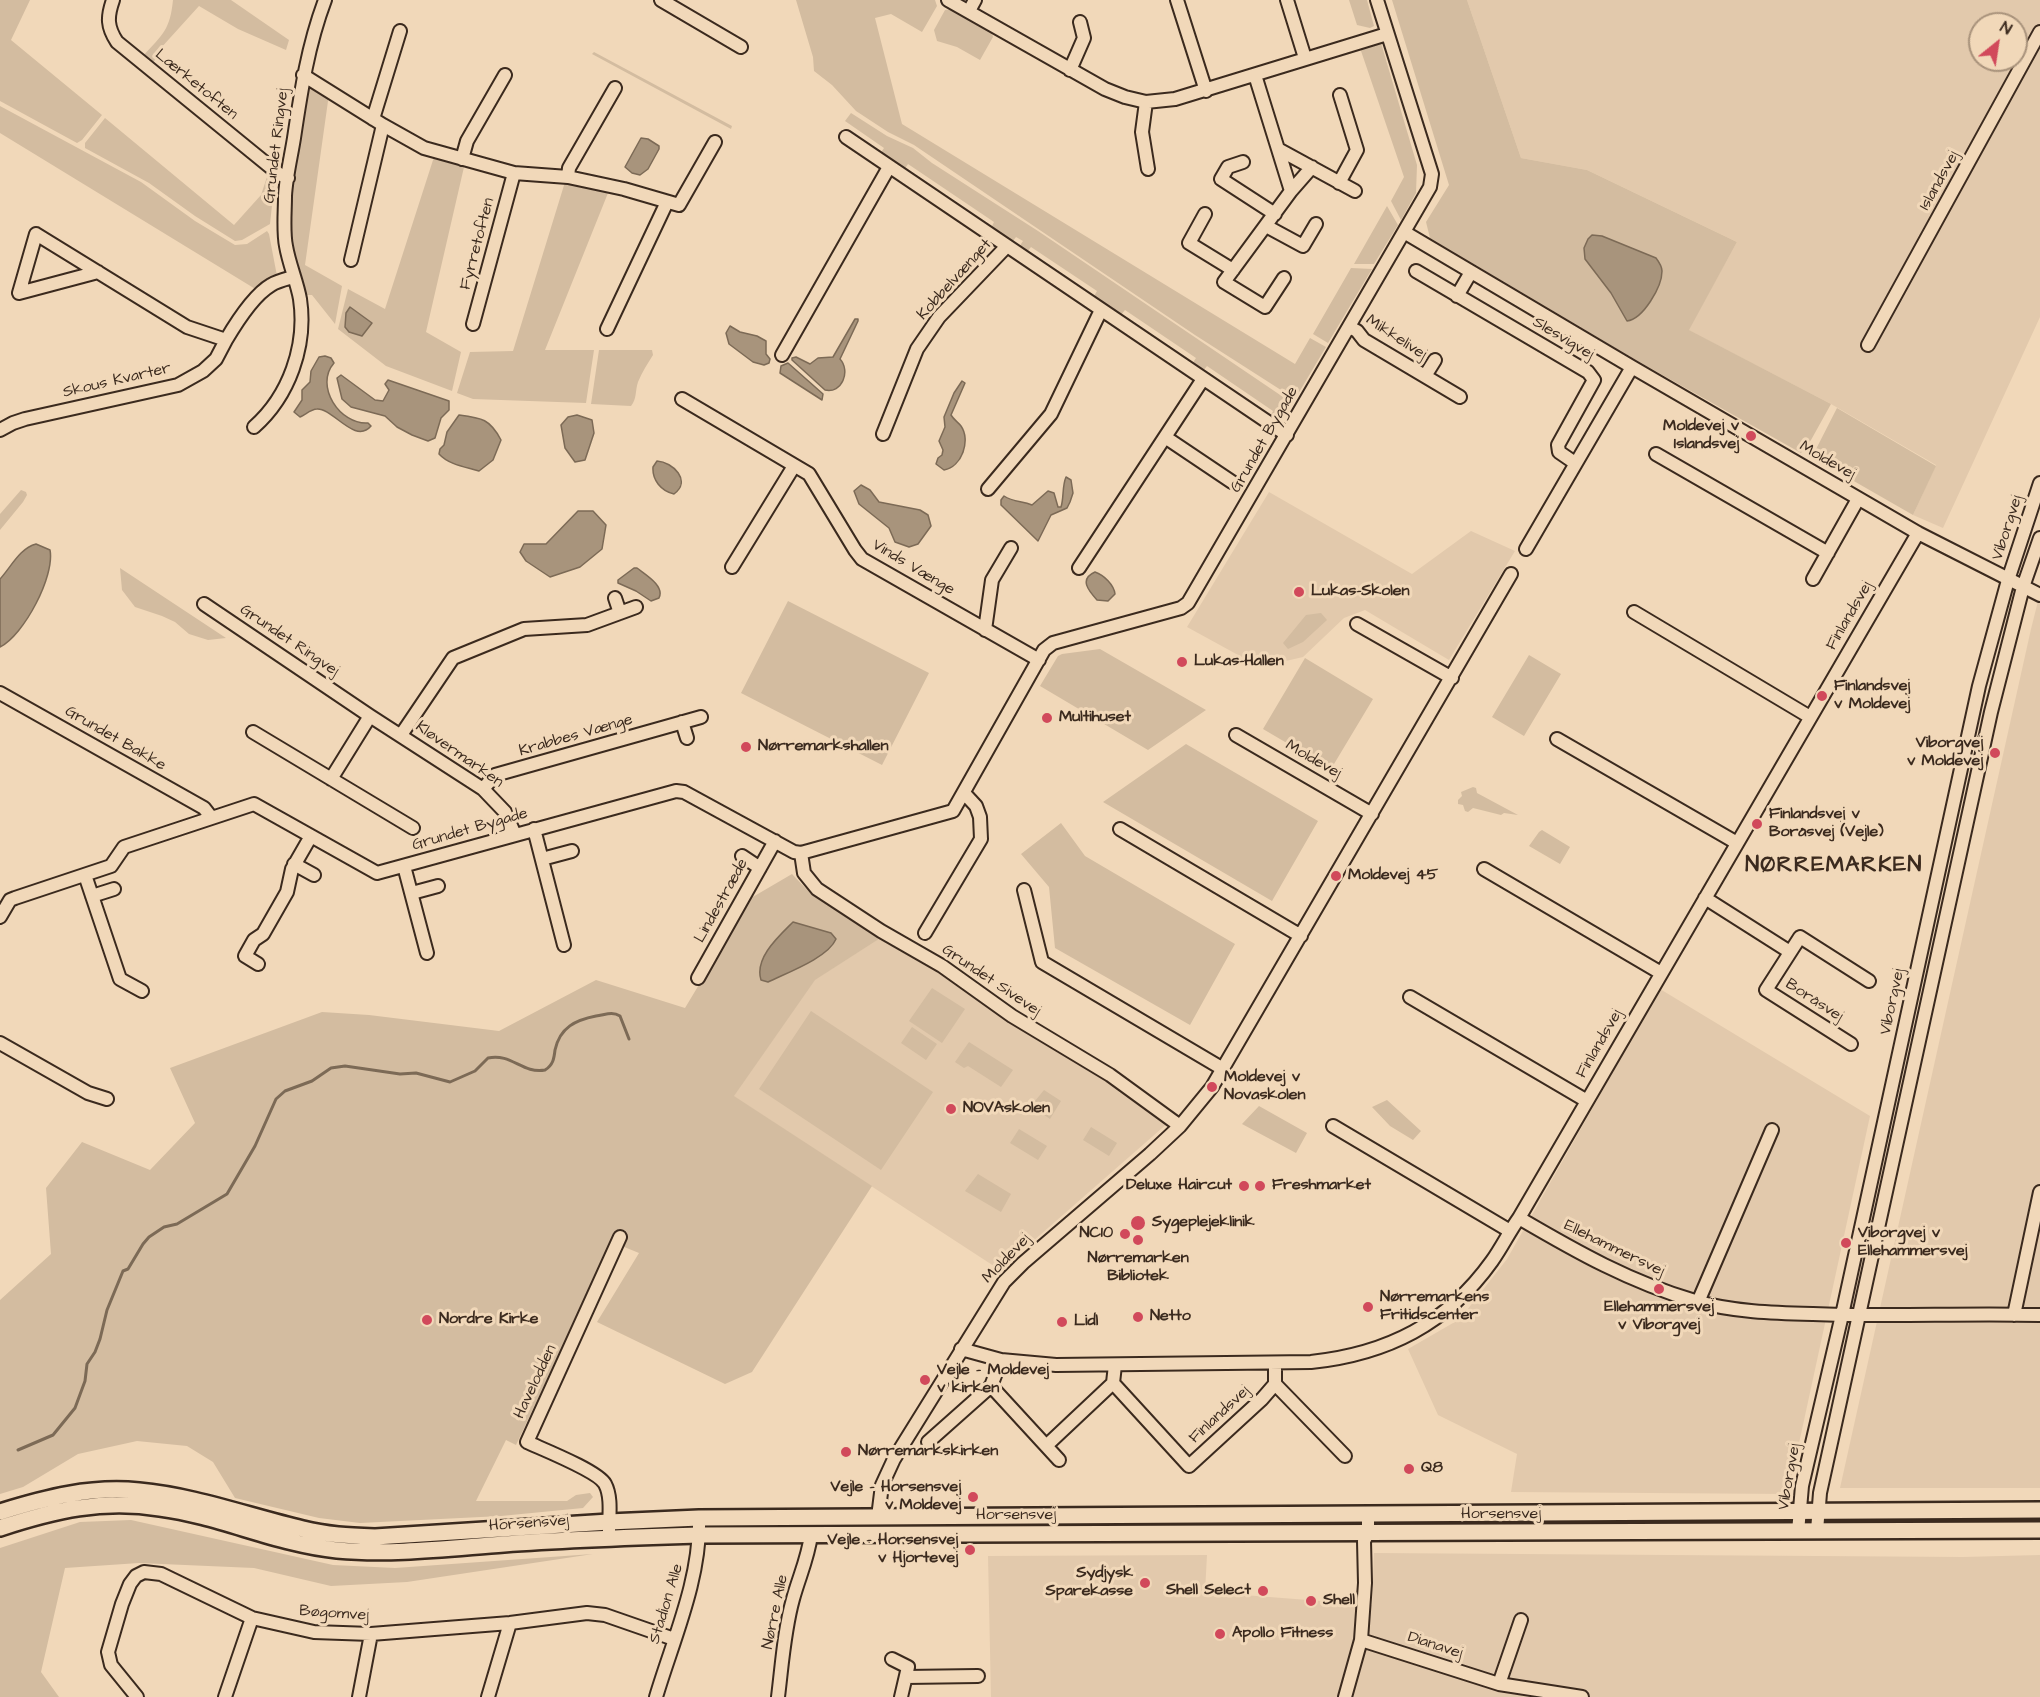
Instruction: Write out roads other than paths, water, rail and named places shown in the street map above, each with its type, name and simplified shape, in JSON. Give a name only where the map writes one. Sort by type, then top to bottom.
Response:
[{"type":"main road","name":"Horsensvej","points":[[0,1512],[59,1495],[113,1490],[163,1494],[305,1530],[338,1536],[385,1537],[699,1518],[1368,1514],[1474,1514],[1798,1523],[1817,1531],[2040,1530]]},
{"type":"main road","name":"Horsensvej","points":[[0,1528],[61,1510],[113,1504],[162,1508],[335,1550],[374,1552],[699,1535],[1606,1532],[1798,1523],[1818,1513],[2040,1510]]},
{"type":"main road","points":[[1258,1533],[1274,1525],[1360,1525],[1368,1514]]},
{"type":"main road","points":[[1368,1533],[1376,1522],[1452,1522],[1474,1514]]},
{"type":"main road","points":[[773,1536],[799,1528],[862,1527],[878,1517],[883,1523],[897,1527],[1029,1527],[1065,1534]]},
{"type":"street","name":"Grundet Ringvej","points":[[254,427],[280,395],[296,360],[300,341],[300,298],[285,243],[285,193],[303,75],[325,0]]},
{"type":"street","points":[[661,0],[741,47]]},
{"type":"street","points":[[948,0],[972,6],[1070,70],[1105,89],[1146,102],[1175,99],[1206,91],[1387,34]]},
{"type":"street","points":[[1178,0],[1206,91]]},
{"type":"street","points":[[1287,0],[1305,58]]},
{"type":"street","name":"Grundet Bygade","points":[[0,917],[10,900],[111,866],[124,847],[254,804],[377,873],[676,791],[693,796],[794,852],[801,853],[953,811],[1038,660],[1053,642],[1181,608],[1188,603],[1430,187],[1432,174],[1377,0]]},
{"type":"street","name":"Lærketoften","points":[[110,1],[108,26],[117,42],[279,174],[288,178]]},
{"type":"street","points":[[1070,70],[1084,38],[1080,22]]},
{"type":"street","points":[[351,260],[378,122],[400,31]]},
{"type":"street","name":"Islandsvej","points":[[1868,345],[2040,32]]},
{"type":"street","points":[[303,75],[424,148],[514,173],[568,177],[624,189],[679,206],[715,142]]},
{"type":"street","points":[[462,159],[467,141],[505,75]]},
{"type":"street","points":[[1255,75],[1291,191]]},
{"type":"street","points":[[568,177],[569,168],[615,88]]},
{"type":"street","points":[[1339,183],[1357,150],[1340,95]]},
{"type":"street","points":[[1146,102],[1142,132],[1149,169]]},
{"type":"street","name":"Kobbelvænget","points":[[846,137],[1287,435]]},
{"type":"street","points":[[1278,149],[1355,191]]},
{"type":"street","points":[[1243,162],[1228,166],[1221,179],[1275,214]]},
{"type":"street","points":[[782,355],[889,167]]},
{"type":"street","points":[[1284,278],[1265,307],[1224,282],[1291,191],[1312,167]]},
{"type":"street","name":"Fyrretoften","points":[[473,324],[514,173]]},
{"type":"street","points":[[607,329],[667,202]]},
{"type":"street","points":[[1205,214],[1189,243],[1233,270]]},
{"type":"street","points":[[1266,226],[1303,246],[1316,224]]},
{"type":"street","name":"Moldevej","points":[[1404,232],[1858,499],[1918,533],[2040,595]]},
{"type":"street","points":[[98,272],[19,293],[36,234],[98,272],[187,327],[226,340]]},
{"type":"street","name":"Kobbelvænget","points":[[884,434],[917,349],[939,317],[1007,246]]},
{"type":"street","name":"Slesvigvej","points":[[1416,271],[1588,372],[1594,380],[1558,445],[1559,452],[1575,462]]},
{"type":"street","points":[[1457,296],[1471,272]]},
{"type":"street","name":"Skous Kvarter","points":[[0,430],[25,419],[178,385],[195,377],[210,365],[220,352],[236,322],[265,289],[272,284],[293,277]]},
{"type":"street","points":[[988,489],[1052,414],[1101,310]]},
{"type":"street","name":"Mikkelivej","points":[[1349,327],[1364,340],[1460,396]]},
{"type":"street","name":"Mikkelivej","points":[[1425,376],[1435,360]]},
{"type":"street","points":[[1526,549],[1632,367]]},
{"type":"street","points":[[1079,568],[1203,379]]},
{"type":"street","name":"Vinds Vænge","points":[[682,399],[809,474],[862,559],[1038,660]]},
{"type":"street","points":[[1165,436],[1232,482]]},
{"type":"street","points":[[1656,454],[1828,553]]},
{"type":"street","points":[[732,567],[794,465]]},
{"type":"street","name":"Viborgvej","points":[[1798,1523],[1802,1486],[1842,1315],[1979,686],[2008,580],[2040,483]]},
{"type":"street","points":[[1813,579],[1858,499]]},
{"type":"street","name":"Finlandsvej","points":[[961,1348],[1001,1360],[1056,1365],[1275,1364],[1342,1359],[1394,1343],[1441,1316],[1467,1292],[1492,1261],[1519,1218],[1918,533]]},
{"type":"street","name":"Viborgvej","points":[[1817,1531],[1820,1493],[1991,712],[2023,587],[2040,538]]},
{"type":"street","points":[[985,630],[992,580],[1011,548]]},
{"type":"street","name":"Moldevej","points":[[878,1517],[882,1485],[894,1459],[998,1289],[1023,1263],[1123,1179],[1180,1126],[1206,1095],[1511,574]]},
{"type":"street","points":[[615,598],[620,613]]},
{"type":"street","name":"Grundet Ringvej","points":[[204,604],[355,706]]},
{"type":"street","points":[[401,735],[453,658],[524,629],[587,625],[636,607]]},
{"type":"street","points":[[1634,612],[1810,717]]},
{"type":"street","points":[[1357,624],[1452,678]]},
{"type":"street","name":"Grundet Bakke","points":[[0,693],[204,808],[211,817]]},
{"type":"street","name":"Kløvermarken","points":[[355,706],[483,789],[505,812],[515,835]]},
{"type":"street","points":[[331,779],[370,716]]},
{"type":"street","name":"Krabbes Vænge","points":[[483,789],[495,776],[701,717]]},
{"type":"street","points":[[682,722],[687,738]]},
{"type":"street","points":[[253,732],[413,828]]},
{"type":"street","name":"Moldevej","points":[[1236,735],[1372,814]]},
{"type":"street","points":[[1557,740],[1737,843]]},
{"type":"street","points":[[925,933],[981,838],[980,816],[976,806],[964,793]]},
{"type":"street","points":[[534,829],[564,945]]},
{"type":"street","points":[[1120,830],[1301,936]]},
{"type":"street","points":[[258,964],[245,956],[254,940],[263,934],[287,892],[294,864],[311,836]]},
{"type":"street","name":"Lindestræde","points":[[698,978],[775,841]]},
{"type":"street","points":[[542,859],[572,851]]},
{"type":"street","name":"Grundet Sivevej","points":[[801,853],[804,873],[817,889],[881,931],[942,966],[1012,1016],[1110,1075],[1180,1126]]},
{"type":"street","points":[[742,856],[760,868]]},
{"type":"street","points":[[294,864],[314,875]]},
{"type":"street","points":[[404,866],[427,953]]},
{"type":"street","points":[[1484,869],[1661,973]]},
{"type":"street","points":[[85,874],[120,979],[142,991]]},
{"type":"street","points":[[411,893],[438,886]]},
{"type":"street","points":[[92,896],[114,889]]},
{"type":"street","points":[[1024,890],[1042,962],[1223,1069]]},
{"type":"street","name":"Boråsvej","points":[[1705,898],[1790,952]]},
{"type":"street","name":"Boråsvej","points":[[1851,1044],[1766,990],[1800,937],[1869,981]]},
{"type":"street","name":"Finlandsvej","points":[[1410,997],[1587,1101]]},
{"type":"street","points":[[0,1043],[88,1094],[107,1099]]},
{"type":"street","points":[[1333,1126],[1510,1231]]},
{"type":"street","points":[[1698,1302],[1772,1130]]},
{"type":"street","points":[[2014,1315],[2040,1192]]},
{"type":"street","name":"Ellehammersvej","points":[[1519,1218],[1587,1258],[1643,1284],[1698,1302],[1762,1312],[1859,1316],[2040,1315]]},
{"type":"street","name":"Havelodden","points":[[609,1538],[609,1494],[604,1482],[592,1473],[526,1442],[620,1237]]},
{"type":"street","points":[[928,1442],[991,1386],[1001,1360]]},
{"type":"street","name":"Finlandsvej","points":[[1275,1364],[1275,1384],[1344,1456]]},
{"type":"street","points":[[1046,1446],[1113,1383],[1115,1365]]},
{"type":"street","name":"Finlandsvej","points":[[1113,1383],[1190,1466],[1275,1384]]},
{"type":"street","points":[[991,1386],[1059,1460]]},
{"type":"street","points":[[1345,1697],[1361,1640],[1365,1583],[1364,1541],[1368,1533],[1368,1514]]},
{"type":"street","name":"Stadion Alle","points":[[656,1697],[693,1577],[698,1555],[699,1518]]},
{"type":"street","name":"Nørre Alle","points":[[778,1697],[788,1623],[793,1599],[809,1552],[811,1535]]},
{"type":"street","name":"Bøgomvej","points":[[137,1697],[111,1665],[108,1652],[130,1584],[136,1576],[144,1572],[161,1574],[252,1618],[314,1632],[371,1634],[510,1623],[587,1613],[605,1615],[674,1639]]},
{"type":"street","points":[[225,1697],[252,1618]]},
{"type":"street","points":[[1499,1684],[1521,1620]]},
{"type":"street","points":[[488,1697],[510,1623]]},
{"type":"street","points":[[359,1697],[371,1634]]},
{"type":"street","name":"Dianavej","points":[[1361,1640],[1499,1684],[1582,1697]]},
{"type":"street","points":[[892,1659],[908,1667],[901,1697]]},
{"type":"street","points":[[906,1677],[978,1676]]},
{"type":"waterway","points":[[18,1450],[53,1435],[75,1408],[85,1381],[87,1364],[95,1352],[107,1310],[123,1271],[128,1269],[143,1244],[164,1227],[177,1224],[227,1194],[255,1146],[276,1099],[285,1091],[312,1081],[331,1068],[345,1066],[400,1074],[416,1073],[450,1082],[475,1071],[488,1058],[504,1058],[530,1069],[545,1070],[553,1062],[557,1042],[565,1030],[576,1022],[608,1014],[620,1016],[629,1039]]},
{"type":"place","name":"Moldevej v Islandsvej","points":[[1751,436]]},
{"type":"place","name":"Lukas-Skolen","points":[[1299,592]]},
{"type":"place","name":"Lukas-Hallen","points":[[1182,662]]},
{"type":"place","name":"Finlandsvej v Moldevej","points":[[1822,696]]},
{"type":"place","name":"Multihuset","points":[[1047,718]]},
{"type":"place","name":"Nørremarkshallen","points":[[746,747]]},
{"type":"place","name":"Viborgvej v Moldevej","points":[[1995,753]]},
{"type":"place","name":"Finlandsvej v Boråsvej (Vejle)","points":[[1757,824]]},
{"type":"place","name":"Moldevej 45","points":[[1336,876]]},
{"type":"place","name":"Moldevej v Novaskolen","points":[[1212,1087]]},
{"type":"place","name":"NOVAskolen","points":[[951,1109]]},
{"type":"place","name":"Deluxe Haircut","points":[[1244,1186]]},
{"type":"place","name":"Freshmarket","points":[[1260,1186]]},
{"type":"place","name":"Sygeplejeklinik","points":[[1138,1223]]},
{"type":"place","name":"NC10","points":[[1125,1234]]},
{"type":"place","name":"Nørremarken Bibliotek","points":[[1138,1240]]},
{"type":"place","name":"Viborgvej v Ellehammersvej","points":[[1846,1243]]},
{"type":"place","name":"Ellehammersvej v Viborgvej","points":[[1659,1289]]},
{"type":"place","name":"Nørremarkens Fritidscenter","points":[[1368,1307]]},
{"type":"place","name":"Netto","points":[[1138,1317]]},
{"type":"place","name":"Nordre Kirke","points":[[427,1320]]},
{"type":"place","name":"Lidl","points":[[1062,1322]]},
{"type":"place","name":"Vejle - Moldevej v kirken","points":[[925,1380]]},
{"type":"place","name":"Nørremarkskirken","points":[[846,1452]]},
{"type":"place","name":"Q8","points":[[1409,1469]]},
{"type":"place","name":"Vejle - Horsensvej v Moldevej","points":[[973,1497]]},
{"type":"place","name":"Vejle - Horsensvej v Hjortevej","points":[[970,1550]]},
{"type":"place","name":"Sydjysk Sparekasse","points":[[1145,1583]]},
{"type":"place","name":"Shell Select","points":[[1263,1591]]},
{"type":"place","name":"Shell","points":[[1311,1601]]},
{"type":"place","name":"Apollo Fitness","points":[[1220,1634]]},
{"type":"district","name":"NØRREMARKEN","points":[[1834,866]]}]
